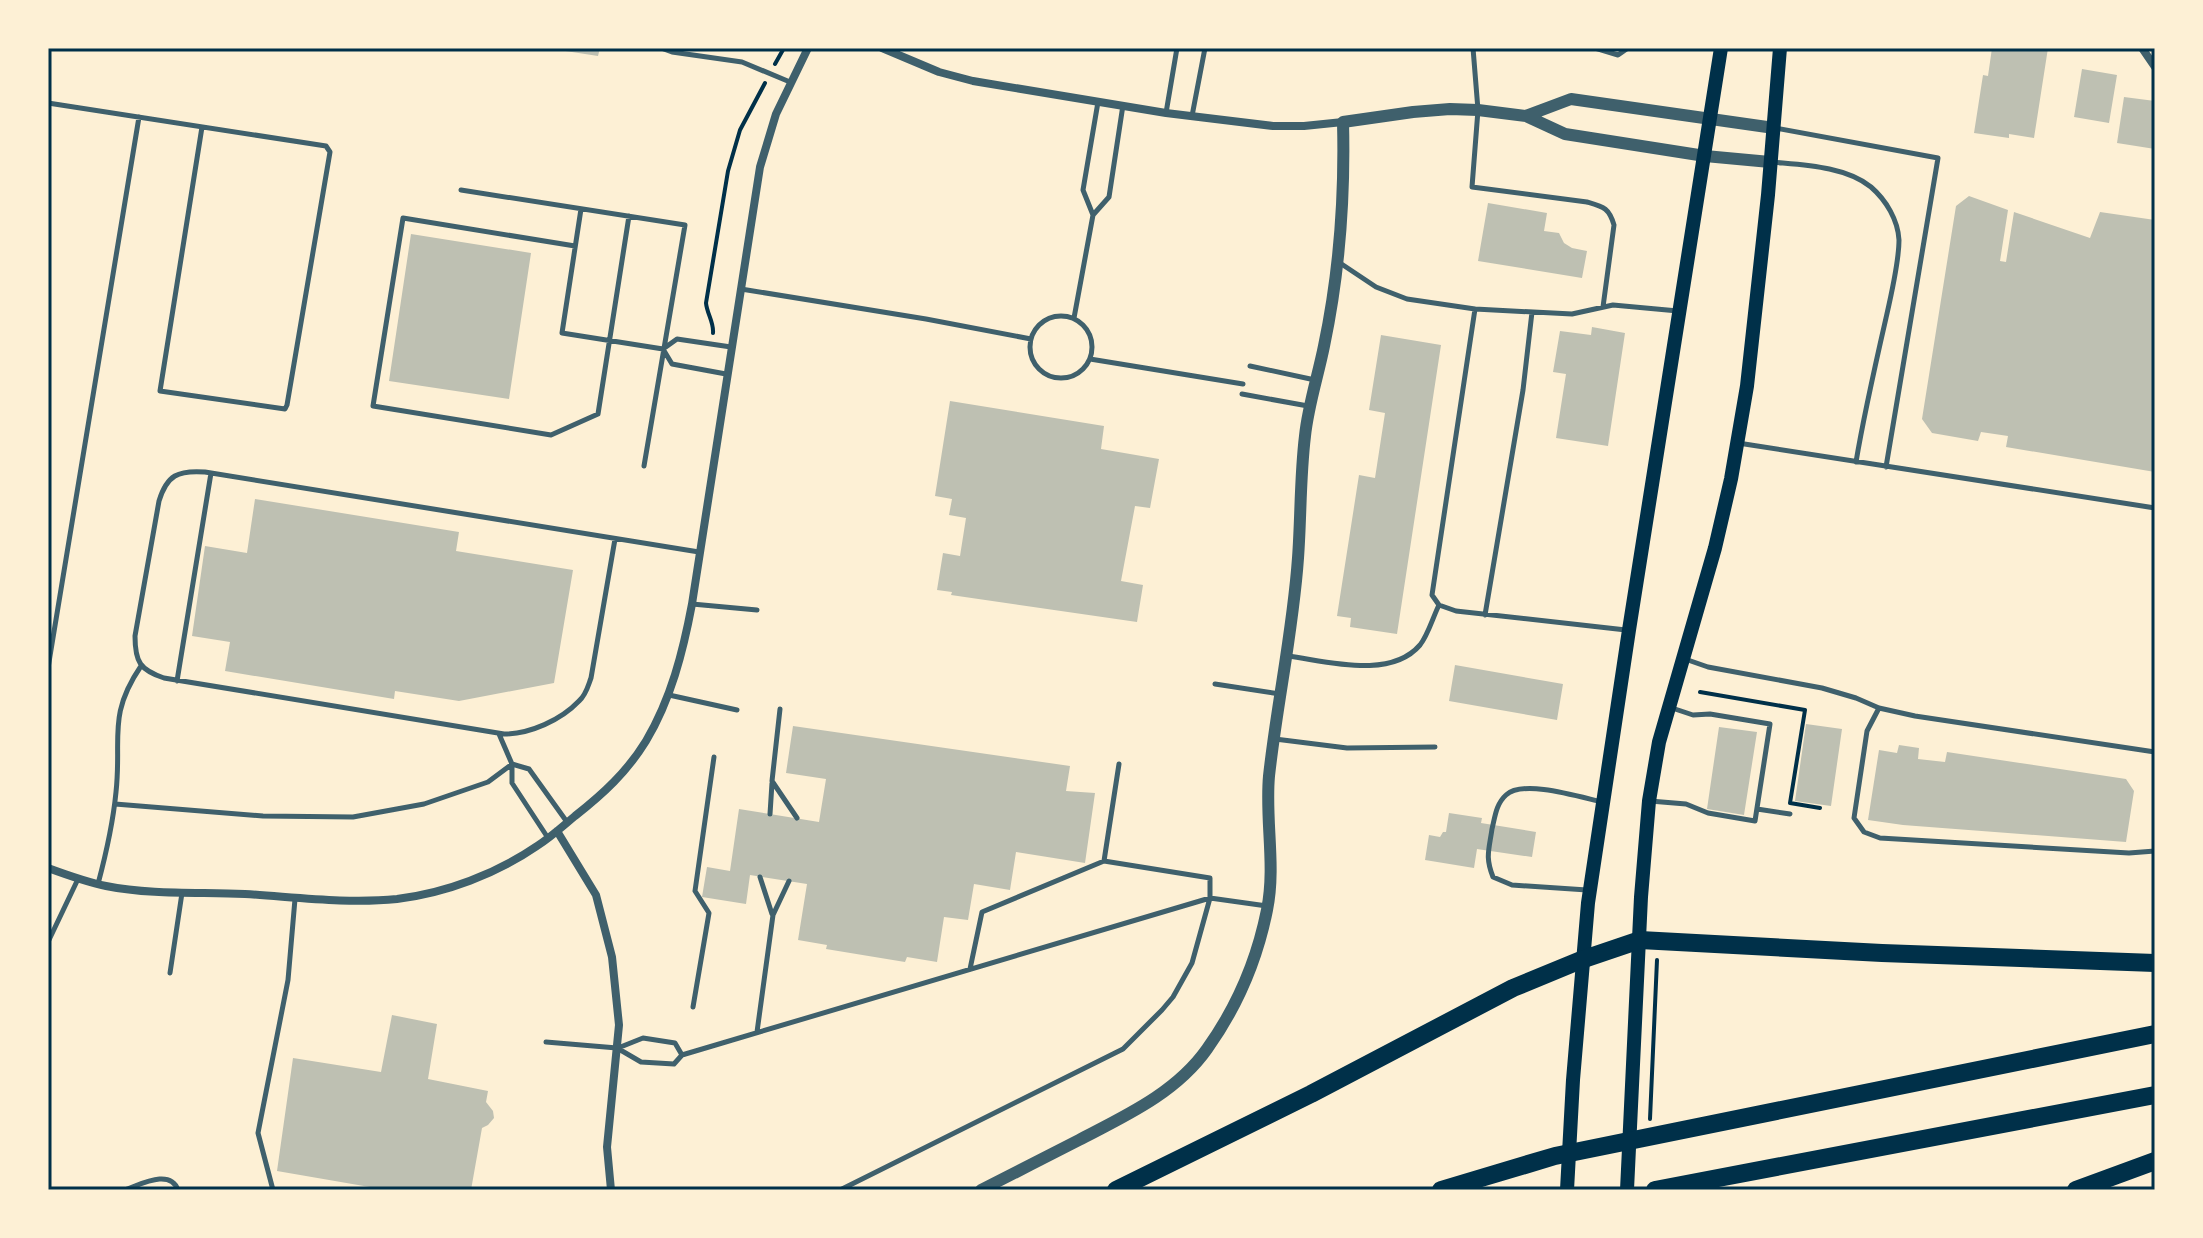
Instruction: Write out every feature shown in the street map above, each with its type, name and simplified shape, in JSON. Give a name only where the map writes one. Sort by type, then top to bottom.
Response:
[{"type":"highway","points":[[1116,1190],[1311,1094],[1513,988],[1640,940],[2155,963]]},
{"type":"highway","points":[[1441,1190],[1555,1156],[2155,1034]]},
{"type":"highway","points":[[1655,1190],[2155,1095]]},
{"type":"highway","points":[[2076,1190],[2155,1161]]},
{"type":"main road","points":[[1567,1190],[1581,960],[1590,890],[1721,48]]},
{"type":"main road","points":[[1627,1190],[1641,897],[1649,801],[1659,742],[1715,548],[1747,386],[1780,48]]},
{"type":"street","points":[[48,868],[98,884],[138,890],[352,901],[397,899],[442,890],[499,868],[548,838],[602,795],[624,773],[645,742],[682,655],[760,167],[776,114],[808,48]]},
{"type":"street","points":[[882,48],[939,72],[973,81],[1192,117],[1273,126],[1304,126],[1413,112],[1478,110],[1526,116],[1565,134],[1705,156],[1770,162]]},
{"type":"street","points":[[2142,48],[2155,67]]},
{"type":"street","points":[[1526,116],[1571,99],[1774,128]]},
{"type":"street","points":[[981,1190],[1167,1090],[1204,1053],[1233,1006],[1258,948],[1271,883],[1269,778],[1298,558],[1304,447],[1338,262],[1345,182],[1343,122]]},
{"type":"street","points":[[557,831],[596,895],[612,957],[619,1025],[607,1147],[611,1190]]},
{"type":"lane","points":[[661,48],[742,62],[790,82]]},
{"type":"lane","points":[[1166,113],[1177,48]]},
{"type":"lane","points":[[1192,117],[1205,48]]},
{"type":"lane","points":[[1473,48],[1478,110],[1472,187],[1604,207],[1611,214],[1614,225],[1603,307]]},
{"type":"lane","points":[[1595,48],[1618,55],[1628,48]]},
{"type":"lane","points":[[1093,215],[1083,190],[1098,101]]},
{"type":"lane","points":[[48,103],[326,146],[330,152],[285,409],[160,391],[202,127]]},
{"type":"lane","points":[[1074,318],[1093,215],[1109,197],[1123,105]]},
{"type":"lane","points":[[48,668],[139,117]]},
{"type":"lane","points":[[1774,128],[1938,158],[1886,467]]},
{"type":"lane","points":[[1770,162],[1798,164],[1849,175],[1869,186],[1881,198],[1892,213],[1896,226],[1899,240],[1891,295],[1856,462]]},
{"type":"lane","points":[[461,190],[685,225],[644,466]]},
{"type":"lane","points":[[581,209],[562,333],[663,349],[677,339],[731,347]]},
{"type":"lane","points":[[575,246],[403,218],[373,406],[551,435],[598,414],[629,216]]},
{"type":"lane","points":[[1338,262],[1376,287],[1407,299],[1475,309],[1572,314],[1613,305],[1679,311]]},
{"type":"lane","points":[[741,289],[1031,339]]},
{"type":"lane","points":[[1475,309],[1432,595],[1439,605],[1456,611],[1629,630]]},
{"type":"lane","points":[[1485,615],[1523,390],[1532,312]]},
{"type":"lane","points":[[1056,315],[1074,318],[1087,330],[1092,347],[1090,359],[1074,376],[1056,378],[1040,371],[1030,356],[1031,339],[1040,323],[1056,315]]},
{"type":"lane","points":[[663,349],[672,364],[726,374]]},
{"type":"lane","points":[[1090,359],[1243,384]]},
{"type":"lane","points":[[1250,366],[1316,380]]},
{"type":"lane","points":[[1242,394],[1311,406]]},
{"type":"lane","points":[[1737,443],[2155,508]]},
{"type":"lane","points":[[615,539],[586,693],[580,701],[550,722],[517,734],[177,681],[151,674],[141,666],[135,654],[135,636],[152,535],[163,488],[171,477],[193,471],[700,552]]},
{"type":"lane","points":[[177,681],[211,473]]},
{"type":"lane","points":[[692,604],[757,610]]},
{"type":"lane","points":[[1285,656],[1374,667],[1399,660],[1420,644],[1439,605]]},
{"type":"lane","points":[[1684,659],[1708,667],[1822,688],[1879,708],[1915,716],[2155,752]]},
{"type":"lane","points":[[98,884],[115,804],[117,728],[121,702],[141,666]]},
{"type":"lane","points":[[1215,684],[1280,694]]},
{"type":"lane","points":[[668,694],[737,710]]},
{"type":"lane","points":[[1649,801],[1686,804],[1708,813],[1755,821],[1770,724],[1710,714],[1693,715],[1669,707]]},
{"type":"lane","points":[[1879,708],[1867,731],[1854,818],[1864,832],[1895,839],[2129,853],[2155,851]]},
{"type":"lane","points":[[770,814],[780,709]]},
{"type":"lane","points":[[499,733],[512,764],[512,783],[548,838]]},
{"type":"lane","points":[[1274,739],[1347,748],[1435,747]]},
{"type":"lane","points":[[693,1007],[709,913],[695,891],[714,757]]},
{"type":"lane","points":[[115,804],[263,816],[353,817],[424,804],[488,782],[512,764]]},
{"type":"lane","points":[[512,764],[529,769],[567,822]]},
{"type":"lane","points":[[1104,861],[1119,764]]},
{"type":"lane","points":[[772,781],[797,818]]},
{"type":"lane","points":[[1590,890],[1512,885],[1493,877],[1487,861],[1496,811],[1505,796],[1518,788],[1559,792],[1603,802]]},
{"type":"lane","points":[[1757,809],[1790,814]]},
{"type":"lane","points":[[840,1190],[1123,1049],[1173,997],[1192,963],[1210,898],[1210,878],[1104,861],[982,912],[970,969]]},
{"type":"lane","points":[[760,877],[773,915]]},
{"type":"lane","points":[[48,942],[78,879]]},
{"type":"lane","points":[[757,1032],[773,915],[789,881]]},
{"type":"lane","points":[[170,973],[182,892]]},
{"type":"lane","points":[[273,1190],[258,1133],[288,980],[295,898]]},
{"type":"lane","points":[[546,1042],[617,1048],[641,1062],[674,1064],[682,1055],[1210,898],[1268,906]]},
{"type":"lane","points":[[617,1048],[643,1038],[675,1043],[682,1055]]},
{"type":"lane","points":[[124,1190],[169,1178],[178,1190]]},
{"type":"path","points":[[713,333],[714,326],[706,303],[728,171],[740,130],[784,48]]},
{"type":"building","points":[[559,48],[600,48],[598,56]]},
{"type":"building","points":[[1992,48],[2048,48],[2034,138],[1974,133],[1983,75],[1988,76]]},
{"type":"building","points":[[2082,69],[2117,75],[2109,123],[2074,117]]},
{"type":"building","points":[[2124,97],[2155,101],[2155,149],[2117,143]]},
{"type":"building","points":[[1969,196],[2008,210],[2000,261],[2006,262],[2014,212],[2090,238],[2100,212],[2155,220],[2155,472],[2006,447],[2008,436],[1981,432],[1978,441],[1932,433],[1922,419],[1956,206]]},
{"type":"building","points":[[1488,203],[1547,213],[1544,231],[1559,233],[1564,243],[1587,251],[1582,278],[1478,261]]},
{"type":"building","points":[[411,234],[531,253],[509,399],[389,381]]},
{"type":"building","points":[[1592,327],[1625,333],[1608,446],[1556,438],[1566,374],[1553,372],[1560,331],[1591,335]]},
{"type":"building","points":[[1381,335],[1441,345],[1397,634],[1350,627],[1351,618],[1337,616],[1359,475],[1375,478],[1385,413],[1369,410]]},
{"type":"building","points":[[950,401],[1104,426],[1101,449],[1159,459],[1150,508],[1135,506],[1121,581],[1143,585],[1137,622],[951,595],[952,592],[937,590],[943,553],[960,556],[966,518],[949,515],[952,499],[935,496]]},
{"type":"building","points":[[255,499],[459,532],[456,551],[573,570],[554,683],[459,701],[395,691],[394,699],[225,671],[230,642],[192,636],[205,546],[247,553]]},
{"type":"building","points":[[1455,665],[1563,684],[1557,720],[1449,701]]},
{"type":"building","points":[[1806,724],[1842,729],[1831,806],[1795,801]]},
{"type":"building","points":[[793,726],[1070,766],[1066,791],[1095,793],[1085,863],[1016,852],[1010,890],[974,884],[968,920],[944,917],[937,962],[907,957],[905,962],[826,949],[827,945],[798,940],[807,884],[750,875],[746,904],[702,897],[707,867],[730,871],[739,809],[819,822],[826,779],[786,773]]},
{"type":"building","points":[[1719,727],[1757,732],[1744,815],[1707,809]]},
{"type":"building","points":[[1899,745],[1919,748],[1918,759],[1945,762],[1947,752],[2126,779],[2134,791],[2126,842],[1868,820],[1879,750],[1897,753]]},
{"type":"building","points":[[1449,813],[1482,818],[1481,823],[1536,832],[1532,857],[1477,849],[1474,868],[1425,860],[1429,835],[1440,837],[1446,832]]},
{"type":"building","points":[[392,1015],[437,1024],[428,1079],[488,1091],[486,1102],[494,1118],[482,1128],[471,1190],[387,1190],[277,1171],[293,1058],[381,1072]]}]
